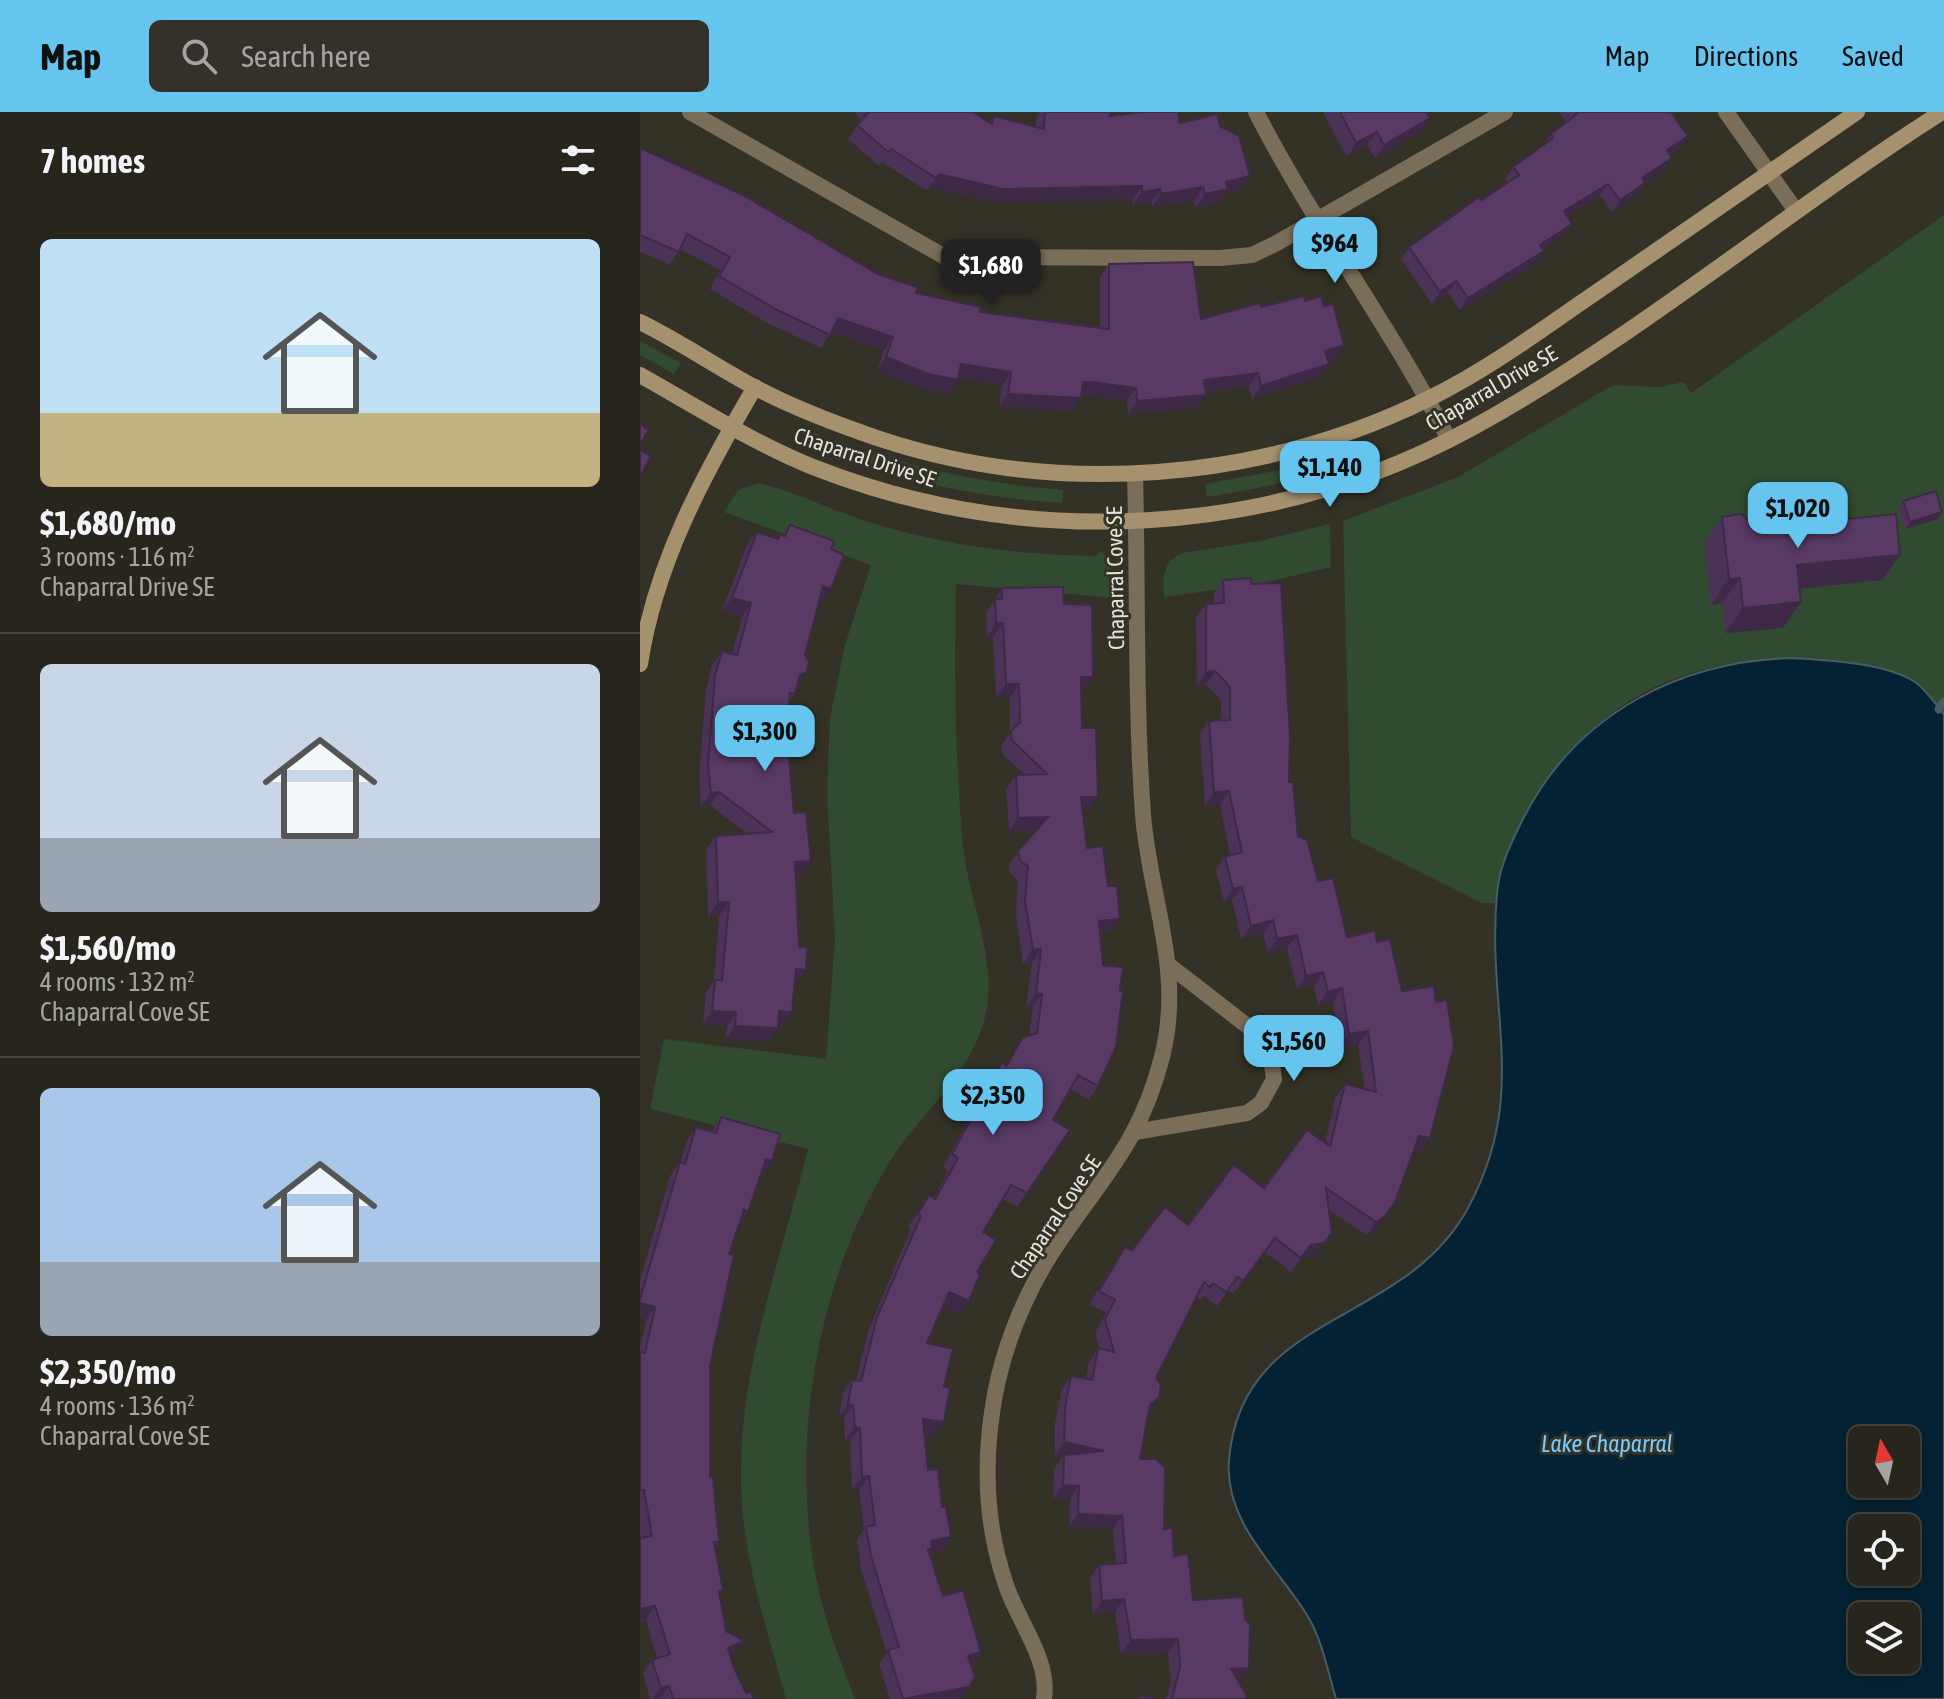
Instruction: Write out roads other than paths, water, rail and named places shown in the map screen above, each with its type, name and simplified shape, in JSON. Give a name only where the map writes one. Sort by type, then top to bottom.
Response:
[{"type":"street","points":[[690,112],[945,257],[1240,257],[1262,251],[1318,220],[1480,118],[1505,112]]},
{"type":"street","points":[[1256,112],[1428,399],[1449,440]]},
{"type":"street","points":[[1726,112],[1796,211]]},
{"type":"street","name":"Chaparral Drive SE","points":[[640,322],[755,387],[831,422],[949,458],[1038,471],[1135,474],[1213,466],[1308,446],[1428,399],[1523,342],[1857,112]]},
{"type":"street","name":"Chaparral Drive SE","points":[[640,375],[731,428],[832,474],[933,504],[1022,518],[1136,522],[1224,513],[1295,498],[1376,473],[1449,440],[1576,364],[1942,112]]},
{"type":"street","points":[[640,664],[667,561],[731,428],[755,387]]},
{"type":"street","name":"Chaparral Cove SE","points":[[1044,1699],[1043,1666],[1006,1587],[991,1522],[988,1457],[994,1396],[1006,1351],[1041,1271],[1135,1132],[1164,1048],[1170,966],[1143,814],[1135,474]]},
{"type":"street","points":[[1135,1132],[1247,1113],[1261,1103],[1274,1079],[1273,1055],[1259,1035],[1170,966]]},
{"type":"water","name":"Lake Chaparral","points":[[1792,658],[1856,664],[1889,671],[1915,682],[1944,715],[1944,1699],[1336,1699],[1312,1624],[1255,1543],[1235,1504],[1229,1460],[1240,1411],[1262,1374],[1293,1346],[1405,1277],[1440,1247],[1468,1208],[1487,1166],[1502,1089],[1495,937],[1497,894],[1503,864],[1515,835],[1546,781],[1572,749],[1602,722],[1672,682],[1750,661]]},
{"type":"waterway","points":[[1939,709],[1944,702]]}]
